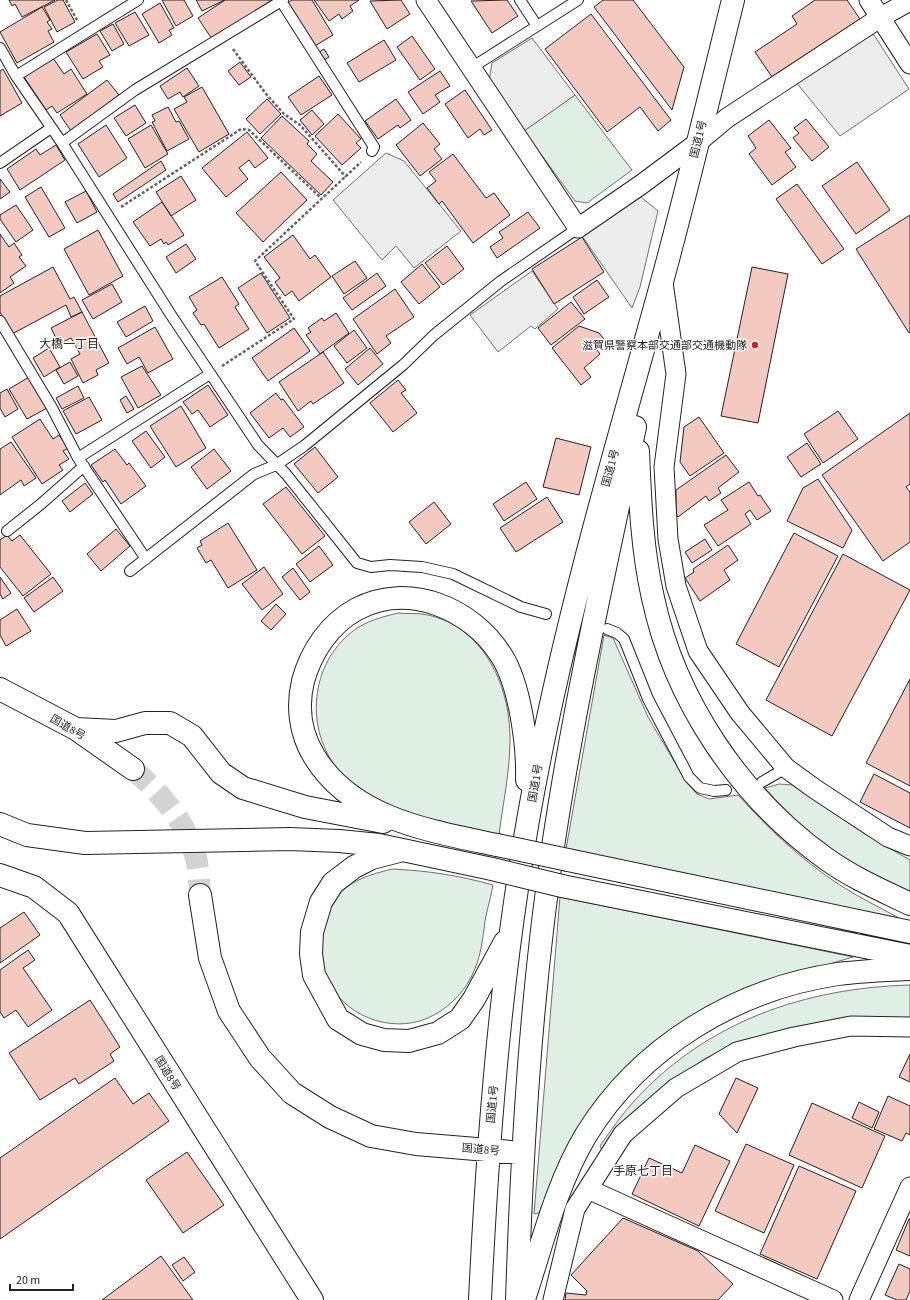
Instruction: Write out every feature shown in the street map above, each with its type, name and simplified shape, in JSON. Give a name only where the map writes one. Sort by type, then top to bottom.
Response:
[{"type":"highway","name":"国道1号","points":[[480,1300],[488,1150],[511,929],[524,841],[543,739],[582,572],[623,416],[663,278],[733,0]]},
{"type":"highway","name":"国道1号","points":[[517,1300],[523,1153],[534,1007],[554,840],[585,660],[636,420],[663,278]]},
{"type":"highway","points":[[636,420],[640,501],[653,598],[665,643],[682,687],[705,728],[758,798],[788,828],[826,858],[868,884],[910,904]]},
{"type":"highway","points":[[428,830],[378,812],[356,800],[336,785],[321,768],[308,745],[300,719],[300,693],[307,667],[318,644],[337,624],[357,610],[377,602],[400,598],[427,600],[450,608],[468,620],[485,635],[501,655],[519,704],[525,740],[527,774],[524,841]]},
{"type":"highway","name":"国道8号","points":[[0,689],[76,729],[133,769]]},
{"type":"highway","points":[[76,729],[116,731],[145,723],[170,723],[192,736],[221,773],[243,788],[305,808],[428,830],[910,932]]},
{"type":"highway","points":[[0,824],[27,835],[85,843],[290,839],[339,841],[379,845],[426,854],[562,886],[910,956]]},
{"type":"highway","points":[[426,854],[396,851],[372,858],[354,867],[333,883],[321,902],[312,932],[311,954],[314,975],[338,1019],[362,1034],[384,1040],[409,1041],[438,1033],[460,1019],[474,999],[511,929]]},
{"type":"highway","name":"国道8号","points":[[0,875],[34,887],[68,913],[312,1300]]},
{"type":"highway","name":"国道8号","points":[[200,895],[210,958],[229,1011],[260,1058],[292,1093],[330,1117],[371,1136],[416,1144],[523,1153]]},
{"type":"highway","points":[[523,1300],[566,1174],[586,1135],[612,1099],[641,1067],[676,1037],[716,1013],[755,996],[796,983],[837,974],[910,969]]},
{"type":"street","points":[[426,0],[578,228],[697,143],[727,118],[881,17],[910,1]]},
{"type":"street","points":[[868,0],[881,17],[910,64]]},
{"type":"street","points":[[663,278],[676,374],[664,466],[668,540],[676,586],[698,651],[740,713],[786,768],[815,789],[888,836],[910,846]]},
{"type":"street","points":[[553,1300],[575,1209],[623,1134],[676,1088],[737,1052],[794,1036],[851,1026],[910,1027]]},
{"type":"street","points":[[859,1300],[910,1187]]},
{"type":"street","points":[[588,1189],[833,1300]]},
{"type":"lane","points":[[16,76],[84,32],[138,0]]},
{"type":"lane","points":[[520,0],[537,26]]},
{"type":"lane","points":[[471,68],[578,0]]},
{"type":"lane","points":[[62,143],[136,90],[282,1],[374,147],[372,152]]},
{"type":"lane","points":[[0,48],[16,76],[62,143],[210,374],[258,445],[276,466],[286,474],[357,563],[372,567],[390,564],[422,567],[453,574],[521,607],[546,614]]},
{"type":"lane","points":[[0,163],[51,128]]},
{"type":"lane","points":[[130,571],[254,474],[276,466],[304,446],[403,365],[434,335],[501,281],[578,228]]},
{"type":"lane","points":[[0,321],[48,400],[81,462],[146,559]]},
{"type":"lane","points":[[7,531],[42,504],[81,462],[210,374]]},
{"type":"lane","points":[[607,630],[617,633],[624,639],[648,699],[689,777],[700,788],[714,791],[726,790]]},
{"type":"lane","points":[[762,782],[786,768]]},
{"type":"path","points":[[66,0],[84,32]]},
{"type":"path","points":[[223,38],[266,94],[284,114],[300,125],[346,176]]},
{"type":"path","points":[[108,216],[241,129],[249,130],[322,199]]},
{"type":"path","points":[[210,374],[294,319],[255,261],[372,152]]},
{"type":"green space","points":[[575,95],[632,170],[587,203],[575,201],[524,131]]},
{"type":"green space","points":[[398,613],[422,614],[443,620],[461,630],[476,643],[488,659],[498,678],[505,698],[509,718],[510,739],[508,775],[499,835],[457,828],[433,822],[374,800],[339,771],[328,754],[320,736],[317,717],[317,698],[320,679],[328,661],[339,645],[353,631],[374,620]]},
{"type":"green space","points":[[604,635],[613,638],[648,717],[687,783],[697,794],[709,799],[738,795],[774,832],[812,865],[861,898],[899,918],[727,884],[566,849]]},
{"type":"green space","points":[[779,784],[792,785],[865,834],[910,860],[910,897],[865,873],[809,832],[786,811],[765,788]]},
{"type":"green space","points":[[392,869],[443,874],[493,885],[478,959],[471,978],[463,991],[447,1007],[434,1015],[420,1021],[405,1024],[376,1020],[362,1015],[349,1006],[338,996],[329,983],[321,958],[320,945],[325,919],[330,907],[338,896],[347,887],[357,881]]},
{"type":"green space","points":[[560,897],[853,957],[748,988],[717,1003],[682,1023],[551,1184],[539,1213],[534,1214]]},
{"type":"green space","points":[[910,985],[910,1018],[745,1041],[706,1058],[675,1079],[602,1150],[600,1146],[621,1116],[663,1072],[694,1049],[726,1030],[760,1014],[796,1002],[833,993]]},
{"type":"shaded area","points":[[867,34],[874,35],[909,89],[840,136],[795,81]]},
{"type":"shaded area","points":[[532,38],[575,95],[524,131],[489,81],[492,63]]},
{"type":"shaded area","points":[[386,153],[404,161],[461,231],[414,268],[396,246],[382,260],[333,200]]},
{"type":"shaded area","points":[[641,197],[658,211],[640,287],[632,308],[582,236]]},
{"type":"shaded area","points":[[532,271],[558,309],[535,329],[531,326],[498,352],[470,315]]},
{"type":"building","points":[[9,0],[55,0],[22,17],[15,4],[12,6]]},
{"type":"building","points":[[58,0],[63,0],[75,22],[57,32],[44,7]]},
{"type":"building","points":[[162,0],[184,0],[193,16],[176,26]]},
{"type":"building","points":[[196,0],[225,0],[202,11]]},
{"type":"building","points":[[225,0],[272,0],[212,39],[198,18]]},
{"type":"building","points":[[292,0],[312,0],[333,35],[313,47],[286,4]]},
{"type":"building","points":[[314,0],[359,0],[350,6],[353,11],[342,19],[339,14],[329,21]]},
{"type":"building","points":[[401,0],[410,14],[387,29],[370,1]]},
{"type":"building","points":[[507,0],[518,16],[492,33],[471,1]]},
{"type":"building","points":[[603,0],[633,0],[684,67],[672,110],[594,7]]},
{"type":"building","points":[[815,0],[847,0],[860,19],[772,77],[755,52],[797,24],[792,16]]},
{"type":"building","points":[[160,3],[174,28],[169,30],[172,35],[159,43],[142,14]]},
{"type":"building","points":[[42,7],[50,20],[47,22],[52,29],[48,31],[54,42],[17,63],[0,32]]},
{"type":"building","points":[[135,12],[149,35],[129,46],[115,23]]},
{"type":"building","points":[[591,14],[671,120],[658,131],[640,107],[607,132],[545,49]]},
{"type":"building","points":[[113,24],[124,44],[112,51],[100,31]]},
{"type":"building","points":[[97,34],[110,55],[99,61],[103,67],[83,79],[66,52]]},
{"type":"building","points":[[412,36],[435,69],[420,80],[397,47]]},
{"type":"building","points":[[384,40],[396,60],[359,82],[347,63]]},
{"type":"building","points":[[324,49],[329,57],[321,62],[316,54]]},
{"type":"building","points":[[53,58],[64,74],[71,69],[87,94],[57,113],[52,106],[46,110],[24,77]]},
{"type":"building","points":[[240,62],[251,77],[239,85],[228,71]]},
{"type":"building","points":[[187,68],[199,86],[183,97],[180,92],[168,99],[160,86]]},
{"type":"building","points":[[3,69],[22,103],[0,116],[0,71]]},
{"type":"building","points":[[440,71],[450,86],[435,95],[440,102],[423,114],[408,92]]},
{"type":"building","points":[[319,76],[332,95],[301,115],[288,97]]},
{"type":"building","points":[[107,80],[119,95],[71,131],[60,115]]},
{"type":"building","points":[[202,87],[229,134],[199,152],[174,109],[187,102],[184,97]]},
{"type":"building","points":[[465,90],[492,130],[484,135],[480,129],[468,138],[445,104]]},
{"type":"building","points":[[267,99],[281,114],[260,134],[246,119]]},
{"type":"building","points":[[396,99],[411,120],[400,128],[398,125],[378,139],[365,121]]},
{"type":"building","points":[[135,105],[146,123],[126,136],[114,118]]},
{"type":"building","points":[[168,107],[176,122],[179,121],[189,139],[167,151],[152,122],[155,121],[152,115]]},
{"type":"building","points":[[312,110],[324,124],[312,135],[300,120]]},
{"type":"building","points":[[338,114],[361,139],[356,143],[361,148],[342,165],[315,136]]},
{"type":"building","points":[[282,116],[309,141],[307,144],[317,154],[311,161],[333,182],[321,195],[261,138]]},
{"type":"building","points":[[806,119],[829,147],[812,161],[793,138],[799,133],[794,128]]},
{"type":"building","points":[[769,120],[791,148],[785,152],[796,167],[772,185],[749,154],[756,148],[748,136]]},
{"type":"building","points":[[423,123],[440,144],[434,149],[442,159],[420,176],[396,145]]},
{"type":"building","points":[[106,125],[127,158],[99,177],[78,144]]},
{"type":"building","points":[[151,125],[168,154],[145,168],[128,139]]},
{"type":"building","points":[[247,132],[268,158],[255,168],[249,160],[239,168],[248,179],[226,197],[202,168]]},
{"type":"building","points":[[56,145],[65,160],[20,190],[7,169],[36,149],[40,155]]},
{"type":"building","points":[[453,154],[486,198],[494,193],[510,215],[473,243],[442,201],[439,204],[427,188],[436,181],[429,172]]},
{"type":"building","points":[[161,161],[166,170],[118,202],[113,194]]},
{"type":"building","points":[[857,162],[890,210],[856,234],[822,186]]},
{"type":"building","points":[[281,172],[307,200],[263,242],[236,213]]},
{"type":"building","points":[[181,176],[196,200],[171,216],[156,192]]},
{"type":"building","points":[[0,179],[10,192],[0,199]]},
{"type":"building","points":[[797,184],[844,249],[822,264],[776,199]]},
{"type":"building","points":[[41,187],[65,228],[49,237],[25,197]]},
{"type":"building","points":[[86,191],[97,212],[77,223],[65,202]]},
{"type":"building","points":[[162,202],[184,235],[168,245],[166,242],[164,244],[161,239],[150,246],[133,222]]},
{"type":"building","points":[[16,205],[33,230],[16,242],[0,219],[0,215]]},
{"type":"building","points":[[528,212],[540,228],[497,258],[490,247],[503,238],[499,232]]},
{"type":"building","points":[[910,215],[910,332],[909,333],[856,249]]},
{"type":"building","points":[[98,230],[123,276],[89,295],[64,249]]},
{"type":"building","points":[[0,234],[9,247],[14,243],[22,255],[19,257],[26,266],[10,277],[14,283],[0,293]]},
{"type":"building","points":[[293,235],[310,259],[315,255],[331,277],[299,301],[292,291],[285,296],[275,282],[280,278],[264,257]]},
{"type":"building","points":[[582,237],[604,272],[554,304],[532,269]]},
{"type":"building","points":[[186,244],[196,259],[176,273],[166,257]]},
{"type":"building","points":[[447,246],[464,269],[443,285],[425,263]]},
{"type":"building","points":[[355,261],[367,278],[344,294],[332,276]]},
{"type":"building","points":[[422,264],[440,287],[419,304],[401,282]]},
{"type":"building","points":[[53,267],[70,299],[74,297],[82,312],[71,317],[66,305],[12,334],[0,312],[0,296]]},
{"type":"building","name":"滋賀県警察本部交通部交通機動隊","points":[[752,267],[788,274],[758,423],[721,416]]},
{"type":"building","points":[[261,273],[290,318],[267,333],[238,288]]},
{"type":"building","points":[[377,273],[386,286],[352,310],[343,298]]},
{"type":"building","points":[[222,277],[239,304],[235,307],[249,329],[219,348],[204,324],[201,325],[193,313],[197,310],[189,297]]},
{"type":"building","points":[[597,280],[609,297],[584,314],[573,297]]},
{"type":"building","points":[[112,284],[122,302],[93,319],[82,300]]},
{"type":"building","points":[[395,289],[414,317],[386,336],[391,343],[377,354],[353,319]]},
{"type":"building","points":[[571,302],[585,319],[551,345],[538,328]]},
{"type":"building","points":[[145,306],[153,321],[126,337],[117,322]]},
{"type":"building","points":[[82,312],[109,363],[96,370],[98,375],[83,383],[71,359],[80,354],[71,338],[59,344],[51,328]]},
{"type":"building","points":[[336,313],[349,333],[320,354],[306,335],[311,332],[308,328],[322,318],[324,321]]},
{"type":"building","points":[[579,326],[599,333],[604,339],[595,347],[600,354],[584,368],[591,377],[581,385],[552,348]]},
{"type":"building","points":[[155,327],[173,359],[148,373],[139,357],[127,364],[118,348]]},
{"type":"building","points":[[294,328],[310,351],[268,381],[252,358]]},
{"type":"building","points":[[354,330],[367,348],[347,363],[334,346]]},
{"type":"building","points":[[49,348],[60,367],[44,377],[33,358]]},
{"type":"building","points":[[370,348],[383,364],[358,385],[345,369]]},
{"type":"building","points":[[323,352],[344,383],[313,404],[311,401],[298,411],[279,382]]},
{"type":"building","points":[[70,362],[78,376],[64,384],[56,370]]},
{"type":"building","points":[[142,366],[161,395],[138,408],[121,377]]},
{"type":"building","points":[[29,377],[47,408],[27,419],[9,389]]},
{"type":"building","points":[[398,380],[406,390],[401,393],[417,413],[393,432],[370,403]]},
{"type":"building","points":[[208,385],[228,415],[210,427],[198,410],[192,414],[183,402]]},
{"type":"building","points":[[78,386],[84,398],[62,409],[56,398]]},
{"type":"building","points":[[7,389],[18,409],[5,417],[0,408],[0,393]]},
{"type":"building","points":[[276,393],[281,400],[283,399],[304,427],[290,437],[283,428],[269,438],[250,413]]},
{"type":"building","points":[[126,396],[134,409],[127,413],[120,400]]},
{"type":"building","points":[[89,397],[102,420],[76,434],[63,411]]},
{"type":"building","points":[[181,406],[206,448],[176,467],[150,426]]},
{"type":"building","points":[[838,411],[858,439],[823,463],[804,434]]},
{"type":"building","points":[[910,413],[910,484],[906,487],[910,492],[910,542],[883,561],[822,475]]},
{"type":"building","points":[[699,417],[724,453],[690,476],[680,462],[684,427]]},
{"type":"building","points":[[40,419],[53,439],[59,435],[68,448],[63,451],[69,459],[59,465],[63,470],[42,484],[12,437]]},
{"type":"building","points":[[146,431],[165,457],[151,468],[132,441]]},
{"type":"building","points":[[556,438],[591,447],[579,495],[543,487]]},
{"type":"building","points":[[11,442],[36,478],[24,486],[21,480],[0,495],[0,449]]},
{"type":"building","points":[[807,443],[821,464],[801,477],[787,457]]},
{"type":"building","points":[[315,447],[338,477],[318,493],[294,464]]},
{"type":"building","points":[[115,449],[127,465],[129,463],[146,486],[121,504],[105,480],[103,482],[91,465]]},
{"type":"building","points":[[214,449],[231,471],[207,489],[191,467]]},
{"type":"building","points":[[726,455],[739,472],[718,488],[721,493],[709,501],[706,496],[678,517],[676,514],[676,490]]},
{"type":"building","points":[[818,479],[852,530],[843,548],[787,521],[803,488]]},
{"type":"building","points":[[526,482],[537,499],[504,521],[493,504]]},
{"type":"building","points":[[749,482],[758,496],[760,495],[771,511],[757,520],[750,510],[745,514],[751,524],[718,546],[704,525],[728,510],[721,500]]},
{"type":"building","points":[[85,483],[93,494],[70,512],[62,501]]},
{"type":"building","points":[[286,487],[325,536],[302,554],[263,504]]},
{"type":"building","points":[[547,497],[563,522],[516,552],[500,528]]},
{"type":"building","points":[[434,502],[451,524],[426,544],[409,522]]},
{"type":"building","points":[[228,523],[257,570],[228,588],[211,560],[206,563],[197,548],[202,545],[200,541]]},
{"type":"building","points":[[116,529],[130,546],[101,571],[87,554]]},
{"type":"building","points":[[794,533],[838,556],[779,667],[736,644]]},
{"type":"building","points":[[7,535],[12,541],[20,535],[51,574],[23,596],[0,567],[0,540]]},
{"type":"building","points":[[705,539],[712,550],[692,563],[685,552]]},
{"type":"building","points":[[728,545],[738,560],[724,570],[730,580],[700,601],[685,578],[694,572],[693,569]]},
{"type":"building","points":[[319,546],[333,565],[310,582],[296,564]]},
{"type":"building","points":[[843,554],[910,590],[832,736],[766,700]]},
{"type":"building","points":[[264,567],[283,594],[262,610],[242,584]]},
{"type":"building","points":[[293,568],[310,592],[300,600],[282,577]]},
{"type":"building","points":[[0,577],[11,593],[3,599],[0,594]]},
{"type":"building","points":[[53,577],[63,591],[34,612],[24,598]]},
{"type":"building","points":[[276,604],[286,614],[271,630],[261,621]]},
{"type":"building","points":[[17,609],[31,631],[6,646],[0,635],[0,620]]},
{"type":"building","points":[[910,679],[910,786],[866,763]]},
{"type":"building","points":[[874,774],[910,793],[910,828],[860,802]]},
{"type":"building","points":[[24,912],[40,935],[0,963],[0,928]]},
{"type":"building","points":[[28,950],[35,960],[23,968],[52,1010],[28,1027],[16,1010],[4,1018],[0,1012],[0,970]]},
{"type":"building","points":[[90,1000],[120,1047],[110,1054],[114,1061],[79,1084],[75,1078],[40,1100],[9,1053]]},
{"type":"building","points":[[910,1054],[910,1082],[899,1077]]},
{"type":"building","points":[[115,1078],[133,1104],[149,1093],[169,1121],[0,1239],[0,1158]]},
{"type":"building","points":[[736,1078],[758,1088],[737,1133],[719,1114]]},
{"type":"building","points":[[888,1096],[910,1106],[910,1135],[906,1133],[902,1141],[874,1129]]},
{"type":"building","points":[[859,1102],[879,1112],[872,1128],[852,1118]]},
{"type":"building","points":[[812,1103],[885,1136],[862,1188],[789,1155]]},
{"type":"building","points":[[746,1144],[794,1165],[764,1233],[715,1211]]},
{"type":"building","points":[[695,1145],[730,1161],[699,1226],[632,1194],[649,1158],[682,1173]]},
{"type":"building","points":[[187,1152],[224,1205],[183,1233],[146,1180]]},
{"type":"building","points":[[799,1166],[856,1191],[817,1279],[760,1254]]},
{"type":"building","points":[[623,1218],[698,1251],[733,1284],[718,1300],[565,1300],[566,1293],[586,1295],[587,1291],[571,1275]]},
{"type":"building","points":[[910,1219],[910,1256],[896,1250]]},
{"type":"building","points":[[161,1256],[193,1300],[102,1300]]},
{"type":"building","points":[[184,1257],[195,1272],[183,1281],[172,1265]]},
{"type":"building","points":[[899,1264],[910,1269],[910,1291],[906,1300],[897,1300],[885,1295]]},
{"type":"tunnel","points":[[133,769],[163,798],[186,832],[196,858],[200,895]]},
{"type":"place","name":"滋賀県警察本部交通部交通機動隊","points":[[755,345]]},
{"type":"district","name":"大橋一丁目","points":[[69,344]]},
{"type":"district","name":"手原七丁目","points":[[643,1171]]}]
